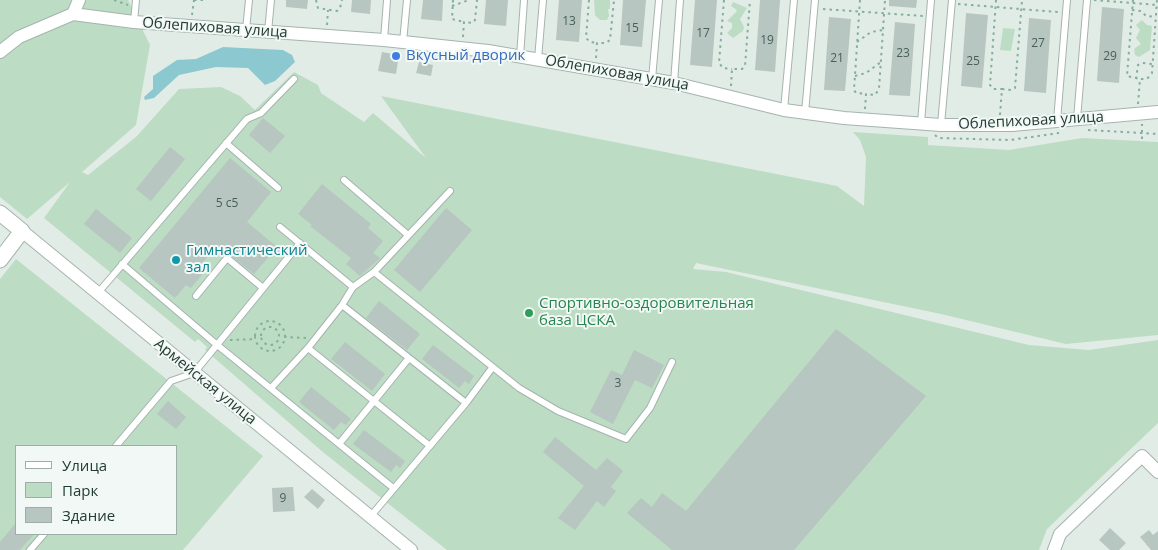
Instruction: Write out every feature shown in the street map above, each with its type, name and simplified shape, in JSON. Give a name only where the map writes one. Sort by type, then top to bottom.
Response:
[{"type":"street","points":[[0,52],[19,37],[73,14],[79,0]]},
{"type":"street","name":"Облепиховая улица","points":[[73,14],[134,22],[384,40],[462,48],[538,59],[674,83],[805,114],[939,124],[1060,127],[1140,113],[1158,112]]},
{"type":"street","name":"Армейская улица","points":[[0,213],[411,550]]},
{"type":"street","points":[[0,260],[22,232]]},
{"type":"street","points":[[1142,456],[1158,459]]},
{"type":"street","points":[[1142,456],[1158,472]]},
{"type":"street","points":[[1054,550],[1060,534],[1142,456]]},
{"type":"lane","points":[[134,22],[136,0]]},
{"type":"lane","points":[[246,30],[249,0]]},
{"type":"lane","points":[[268,32],[271,0]]},
{"type":"lane","points":[[384,40],[387,0]]},
{"type":"lane","points":[[403,42],[407,0]]},
{"type":"lane","points":[[520,57],[524,0]]},
{"type":"lane","points":[[538,59],[543,0]]},
{"type":"lane","points":[[652,79],[659,0]]},
{"type":"lane","points":[[674,83],[680,0]]},
{"type":"lane","points":[[784,110],[794,0]]},
{"type":"lane","points":[[805,114],[816,0]]},
{"type":"lane","points":[[921,123],[931,0]]},
{"type":"lane","points":[[939,124],[952,0]]},
{"type":"lane","points":[[1060,127],[1067,0]]},
{"type":"lane","points":[[1079,124],[1087,0]]},
{"type":"lane","points":[[97,294],[247,119],[261,113],[294,78]]},
{"type":"lane","points":[[226,143],[278,188]]},
{"type":"lane","points":[[344,180],[408,235]]},
{"type":"lane","points":[[271,388],[308,348],[342,305],[353,287],[374,272],[450,191]]},
{"type":"lane","points":[[280,227],[353,287]]},
{"type":"lane","points":[[117,445],[171,381],[194,373],[217,342],[300,243]]},
{"type":"lane","points":[[196,296],[227,258],[263,288]]},
{"type":"lane","points":[[122,264],[392,487]]},
{"type":"lane","points":[[374,272],[519,388],[558,410],[626,439],[650,408],[672,362]]},
{"type":"lane","points":[[342,305],[466,402]]},
{"type":"lane","points":[[308,348],[430,446]]},
{"type":"lane","points":[[339,444],[409,358]]},
{"type":"lane","points":[[370,517],[392,487],[430,446],[492,368]]},
{"type":"lane","points":[[30,550],[43,535]]},
{"type":"path","points":[[114,0],[135,8]]},
{"type":"path","points":[[192,26],[194,0],[204,0]]},
{"type":"path","points":[[316,0],[318,8],[328,10],[339,10],[342,0]]},
{"type":"path","points":[[453,0],[452,19],[464,22],[475,20],[478,0]]},
{"type":"path","points":[[452,6],[469,0]]},
{"type":"path","points":[[589,0],[586,38],[590,42],[598,43],[606,43],[610,40],[614,0]]},
{"type":"path","points":[[724,0],[719,63],[723,68],[742,69],[745,66],[750,0]]},
{"type":"path","points":[[860,0],[854,92],[875,95],[878,92],[886,0]]},
{"type":"path","points":[[996,0],[990,85],[993,89],[1002,90],[1012,90],[1015,88],[1022,0]]},
{"type":"path","points":[[1094,0],[1133,1],[1158,5]]},
{"type":"path","points":[[1133,1],[1127,76],[1138,79],[1150,76],[1157,0]]},
{"type":"path","points":[[326,36],[328,10]]},
{"type":"path","points":[[1132,10],[1141,11],[1146,16],[1156,17]]},
{"type":"path","points":[[462,48],[464,22]]},
{"type":"path","points":[[857,42],[872,32],[883,30]]},
{"type":"path","points":[[596,69],[598,43]]},
{"type":"path","points":[[854,77],[866,74],[881,62]]},
{"type":"path","points":[[1142,139],[1138,65],[1142,63],[1152,64]]},
{"type":"path","points":[[730,96],[732,68]]},
{"type":"path","points":[[999,125],[1002,90]]},
{"type":"path","points":[[864,119],[866,94]]},
{"type":"path","points":[[939,124],[935,136],[938,138],[1010,140],[1060,127]]},
{"type":"path","points":[[1079,124],[1158,134]]},
{"type":"path","points":[[271,321],[282,328],[284,337],[281,345],[273,350],[264,349],[256,339],[259,326],[271,321]]},
{"type":"path","points":[[268,327],[276,329],[278,334],[276,341],[269,344],[264,342],[261,338],[263,330],[268,327]]},
{"type":"path","points":[[284,337],[316,338]]},
{"type":"path","points":[[217,342],[256,339]]},
{"type":"green space","name":"Спортивно-оздоровительная база ЦСКА","points":[[0,0],[128,0],[150,45],[136,125],[82,172],[88,175],[136,137],[179,89],[221,87],[240,96],[255,110],[294,72],[318,85],[321,93],[364,122],[373,113],[426,158],[381,96],[837,186],[864,206],[866,157],[860,140],[853,132],[928,137],[928,145],[1009,150],[1082,138],[1158,142],[1158,335],[1066,344],[941,314],[696,263],[693,269],[726,272],[1029,345],[1089,350],[1158,340],[1158,423],[1047,529],[1039,550],[447,550],[324,453],[205,350],[207,347],[198,339],[195,342],[44,218],[70,182],[27,219],[0,197]]},
{"type":"green space","points":[[594,0],[610,0],[607,20],[600,20],[595,15]]},
{"type":"green space","points":[[733,2],[747,8],[740,19],[744,27],[743,31],[733,38],[727,33],[732,28],[732,23],[727,21],[737,10],[731,6]]},
{"type":"green space","points":[[1142,20],[1147,25],[1152,26],[1150,50],[1139,57],[1135,55],[1134,49],[1141,44],[1136,38],[1140,30],[1136,25]]},
{"type":"green space","points":[[1003,28],[1015,29],[1011,51],[1000,50]]},
{"type":"green space","points":[[16,259],[263,456],[183,550],[0,550],[0,279]]},
{"type":"water","points":[[223,47],[283,50],[292,55],[295,62],[275,81],[265,85],[248,68],[216,67],[179,75],[154,98],[145,100],[144,97],[153,89],[153,76],[177,60],[196,59]]},
{"type":"building","points":[[286,0],[308,0],[307,9],[286,7]]},
{"type":"building","points":[[352,0],[371,0],[370,14],[351,12]]},
{"type":"building","points":[[423,0],[443,0],[442,21],[421,19]]},
{"type":"building","points":[[486,0],[508,0],[506,26],[484,24]]},
{"type":"building","points":[[559,0],[582,0],[579,42],[556,40]]},
{"type":"building","points":[[623,0],[646,0],[642,47],[620,45]]},
{"type":"building","points":[[695,0],[717,0],[712,67],[690,65]]},
{"type":"building","points":[[760,0],[780,0],[775,72],[755,70]]},
{"type":"building","points":[[889,0],[917,0],[916,8],[889,6]]},
{"type":"building","points":[[1102,7],[1124,9],[1119,83],[1097,81]]},
{"type":"building","points":[[966,13],[988,15],[982,88],[961,86]]},
{"type":"building","points":[[829,17],[851,19],[845,91],[824,90]]},
{"type":"building","points":[[1029,18],[1051,20],[1046,93],[1024,91]]},
{"type":"building","points":[[895,22],[915,24],[910,96],[889,95]]},
{"type":"building","points":[[382,52],[399,55],[396,74],[378,71]]},
{"type":"building","points":[[419,62],[433,65],[431,76],[416,73]]},
{"type":"building","points":[[263,118],[285,136],[270,153],[249,135]]},
{"type":"building","points":[[170,147],[185,159],[151,201],[136,189]]},
{"type":"building","points":[[230,158],[271,192],[247,222],[277,247],[254,274],[217,245],[200,266],[205,271],[191,288],[186,285],[175,298],[139,268]]},
{"type":"building","points":[[322,184],[371,224],[368,228],[383,241],[373,253],[380,258],[360,276],[346,264],[351,258],[310,226],[312,225],[298,214]]},
{"type":"building","points":[[446,208],[472,230],[420,292],[394,270]]},
{"type":"building","points":[[96,209],[132,238],[120,253],[84,224]]},
{"type":"building","points":[[379,301],[420,334],[407,350],[366,318]]},
{"type":"building","points":[[836,329],[926,396],[794,550],[672,550],[627,513],[641,498],[652,507],[662,493],[686,511]]},
{"type":"building","points":[[345,342],[385,374],[372,391],[331,359]]},
{"type":"building","points":[[433,345],[474,376],[469,384],[465,381],[459,388],[422,359]]},
{"type":"building","points":[[634,350],[664,365],[652,388],[635,380],[613,424],[590,412],[611,370],[622,375]]},
{"type":"building","points":[[311,387],[351,419],[346,425],[341,422],[334,430],[299,402]]},
{"type":"building","points":[[168,401],[186,417],[176,429],[157,414]]},
{"type":"building","points":[[364,430],[405,461],[400,468],[396,465],[391,472],[353,444]]},
{"type":"building","points":[[555,437],[596,470],[607,458],[623,471],[611,487],[616,491],[604,507],[597,501],[575,530],[558,518],[584,486],[543,452]]},
{"type":"building","points":[[293,487],[295,511],[273,512],[272,488]]},
{"type":"building","points":[[312,489],[325,500],[318,509],[304,497]]},
{"type":"building","points":[[15,524],[15,535],[33,535],[20,550],[0,550],[0,542]]},
{"type":"building","points":[[1110,528],[1126,543],[1119,550],[1110,550],[1099,540]]},
{"type":"building","points":[[1149,530],[1153,535],[1158,531],[1158,550],[1151,550],[1140,537]]},
{"type":"place","name":"Вкусный дворик","points":[[396,56]]},
{"type":"place","name":"Гимнастический зал","points":[[176,260]]},
{"type":"place","name":"Спортивно-оздоровительная база ЦСКА","points":[[529,313]]}]
